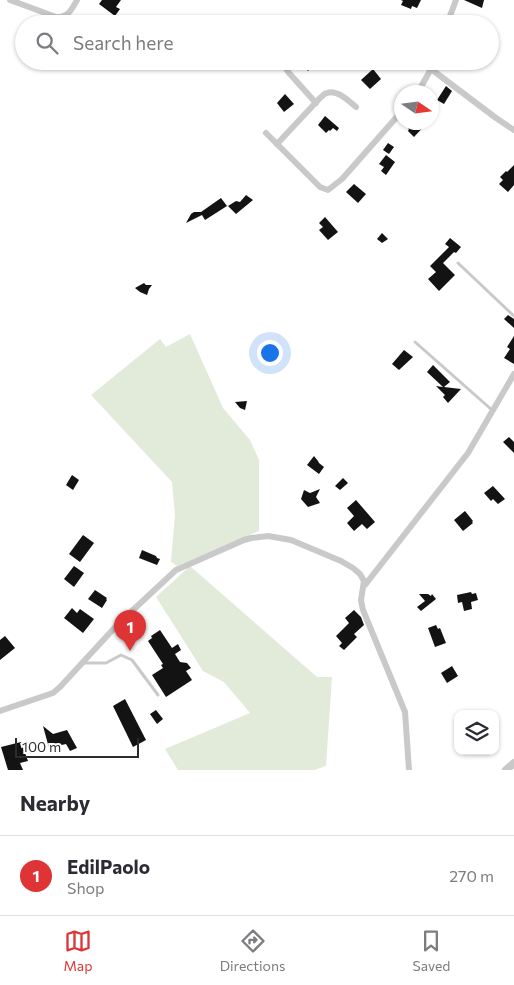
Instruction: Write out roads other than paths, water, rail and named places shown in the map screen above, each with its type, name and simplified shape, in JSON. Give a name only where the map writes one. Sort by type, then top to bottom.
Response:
[{"type":"street","points":[[10,0],[51,15]]},
{"type":"street","points":[[66,15],[77,0]]},
{"type":"street","points":[[451,15],[456,0]]},
{"type":"street","points":[[287,70],[316,103]]},
{"type":"street","points":[[422,85],[430,70]]},
{"type":"street","points":[[432,70],[514,130]]},
{"type":"street","points":[[277,144],[327,93],[334,93],[356,107]]},
{"type":"street","points":[[266,134],[320,187],[328,190],[342,179],[394,120]]},
{"type":"street","points":[[364,586],[462,461],[514,374]]},
{"type":"street","points":[[0,711],[53,693],[119,623],[176,570],[251,538],[268,536],[291,540],[341,561],[360,574],[364,581],[361,600],[363,610],[405,712],[409,770]]},
{"type":"street","points":[[506,770],[514,763]]},
{"type":"lane","points":[[458,262],[514,316]]},
{"type":"lane","points":[[415,342],[493,411]]},
{"type":"lane","points":[[82,663],[106,663],[121,655],[132,660],[158,695]]},
{"type":"place","name":"EdilPaolo","points":[[130,651]]}]
